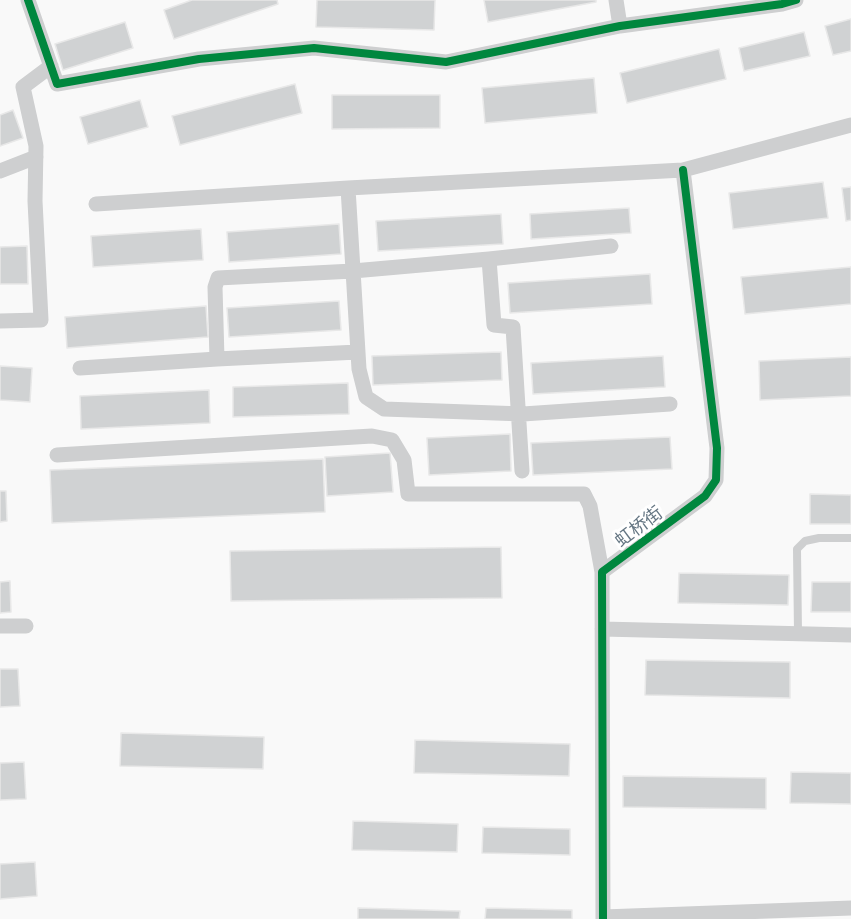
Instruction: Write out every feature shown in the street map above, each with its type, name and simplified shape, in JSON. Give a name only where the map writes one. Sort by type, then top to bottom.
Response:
[{"type":"street","points":[[28,0],[57,84],[199,59],[314,48],[446,62],[620,26],[782,4],[795,0]]},
{"type":"street","points":[[616,0],[620,26]]},
{"type":"street","points":[[0,321],[41,320],[35,201],[36,146],[23,87],[51,66]]},
{"type":"street","points":[[96,204],[683,170],[851,124]]},
{"type":"street","points":[[0,171],[36,157]]},
{"type":"street","name":"虹桥街","points":[[602,572],[705,496],[716,480],[717,448],[683,170]]},
{"type":"street","points":[[348,188],[359,369],[366,397],[384,409],[518,413],[670,404]]},
{"type":"street","points":[[217,359],[215,288],[218,278],[353,271],[611,246]]},
{"type":"street","points":[[489,259],[494,325],[513,327],[522,471]]},
{"type":"street","points":[[80,368],[358,352]]},
{"type":"street","points":[[57,455],[372,436],[392,440],[404,460],[408,494],[584,494],[590,506],[602,572],[603,918],[851,908]]},
{"type":"street","points":[[0,626],[26,626]]},
{"type":"street","points":[[602,629],[851,635]]},
{"type":"lane","points":[[798,634],[797,549],[805,541],[819,538],[851,538]]},
{"type":"building","points":[[192,0],[277,0],[278,4],[174,39],[164,10]]},
{"type":"building","points":[[317,0],[435,0],[434,30],[316,27]]},
{"type":"building","points":[[484,0],[596,0],[596,2],[488,22]]},
{"type":"building","points":[[851,19],[851,51],[833,55],[825,26]]},
{"type":"building","points":[[125,22],[133,48],[63,70],[55,44]]},
{"type":"building","points":[[804,32],[810,56],[744,71],[739,48]]},
{"type":"building","points":[[719,49],[726,79],[627,103],[620,73]]},
{"type":"building","points":[[594,78],[597,113],[485,123],[482,88]]},
{"type":"building","points":[[295,84],[302,113],[180,145],[172,116]]},
{"type":"building","points":[[332,95],[440,95],[440,128],[332,129]]},
{"type":"building","points":[[140,100],[148,127],[88,144],[80,117]]},
{"type":"building","points":[[13,110],[23,138],[0,146],[0,115]]},
{"type":"building","points":[[823,182],[828,218],[733,229],[729,193]]},
{"type":"building","points":[[851,187],[851,220],[846,221],[842,188]]},
{"type":"building","points":[[629,208],[631,233],[531,239],[530,214]]},
{"type":"building","points":[[501,214],[503,244],[378,251],[376,221]]},
{"type":"building","points":[[339,224],[341,254],[229,262],[227,232]]},
{"type":"building","points":[[201,229],[203,260],[93,267],[91,236]]},
{"type":"building","points":[[27,246],[28,284],[0,284],[0,247]]},
{"type":"building","points":[[851,267],[851,304],[745,314],[741,277]]},
{"type":"building","points":[[650,274],[652,304],[510,313],[508,283]]},
{"type":"building","points":[[339,301],[341,330],[229,337],[227,308]]},
{"type":"building","points":[[206,306],[208,337],[67,348],[65,317]]},
{"type":"building","points":[[501,352],[502,380],[373,385],[372,356]]},
{"type":"building","points":[[663,356],[665,387],[533,394],[531,363]]},
{"type":"building","points":[[851,357],[851,396],[760,400],[759,361]]},
{"type":"building","points":[[0,366],[32,368],[30,402],[0,400]]},
{"type":"building","points":[[348,383],[349,414],[233,417],[233,387]]},
{"type":"building","points":[[209,390],[210,423],[81,429],[80,396]]},
{"type":"building","points":[[510,434],[511,471],[429,475],[427,438]]},
{"type":"building","points":[[670,437],[672,469],[533,475],[531,443]]},
{"type":"building","points":[[390,453],[393,492],[327,496],[325,457]]},
{"type":"building","points":[[323,459],[325,512],[52,523],[50,470]]},
{"type":"building","points":[[0,491],[6,491],[7,521],[0,522]]},
{"type":"building","points":[[810,494],[851,495],[851,524],[810,524]]},
{"type":"building","points":[[501,547],[502,598],[231,601],[230,551]]},
{"type":"building","points":[[679,573],[789,575],[788,605],[678,603]]},
{"type":"building","points":[[10,581],[11,612],[0,613],[0,582]]},
{"type":"building","points":[[812,582],[851,582],[851,612],[811,612]]},
{"type":"building","points":[[646,660],[790,662],[790,698],[645,695]]},
{"type":"building","points":[[0,669],[18,669],[20,706],[0,707]]},
{"type":"building","points":[[121,733],[264,737],[263,769],[120,766]]},
{"type":"building","points":[[415,740],[570,744],[569,776],[414,773]]},
{"type":"building","points":[[24,762],[26,799],[0,800],[0,763]]},
{"type":"building","points":[[791,772],[851,773],[851,804],[790,803]]},
{"type":"building","points":[[623,776],[766,778],[766,809],[623,807]]},
{"type":"building","points":[[353,821],[458,824],[457,852],[352,850]]},
{"type":"building","points":[[483,827],[570,829],[570,855],[482,853]]},
{"type":"building","points":[[35,862],[37,896],[0,899],[0,864]]},
{"type":"building","points":[[358,908],[460,911],[459,919],[358,919]]},
{"type":"building","points":[[486,908],[572,910],[572,919],[485,919]]},
{"type":"cycle path","points":[[28,0],[57,84],[199,59],[314,48],[446,62],[620,26],[782,4],[796,0]]},
{"type":"cycle path","points":[[603,919],[602,572],[705,496],[716,480],[717,448],[683,170]]}]
